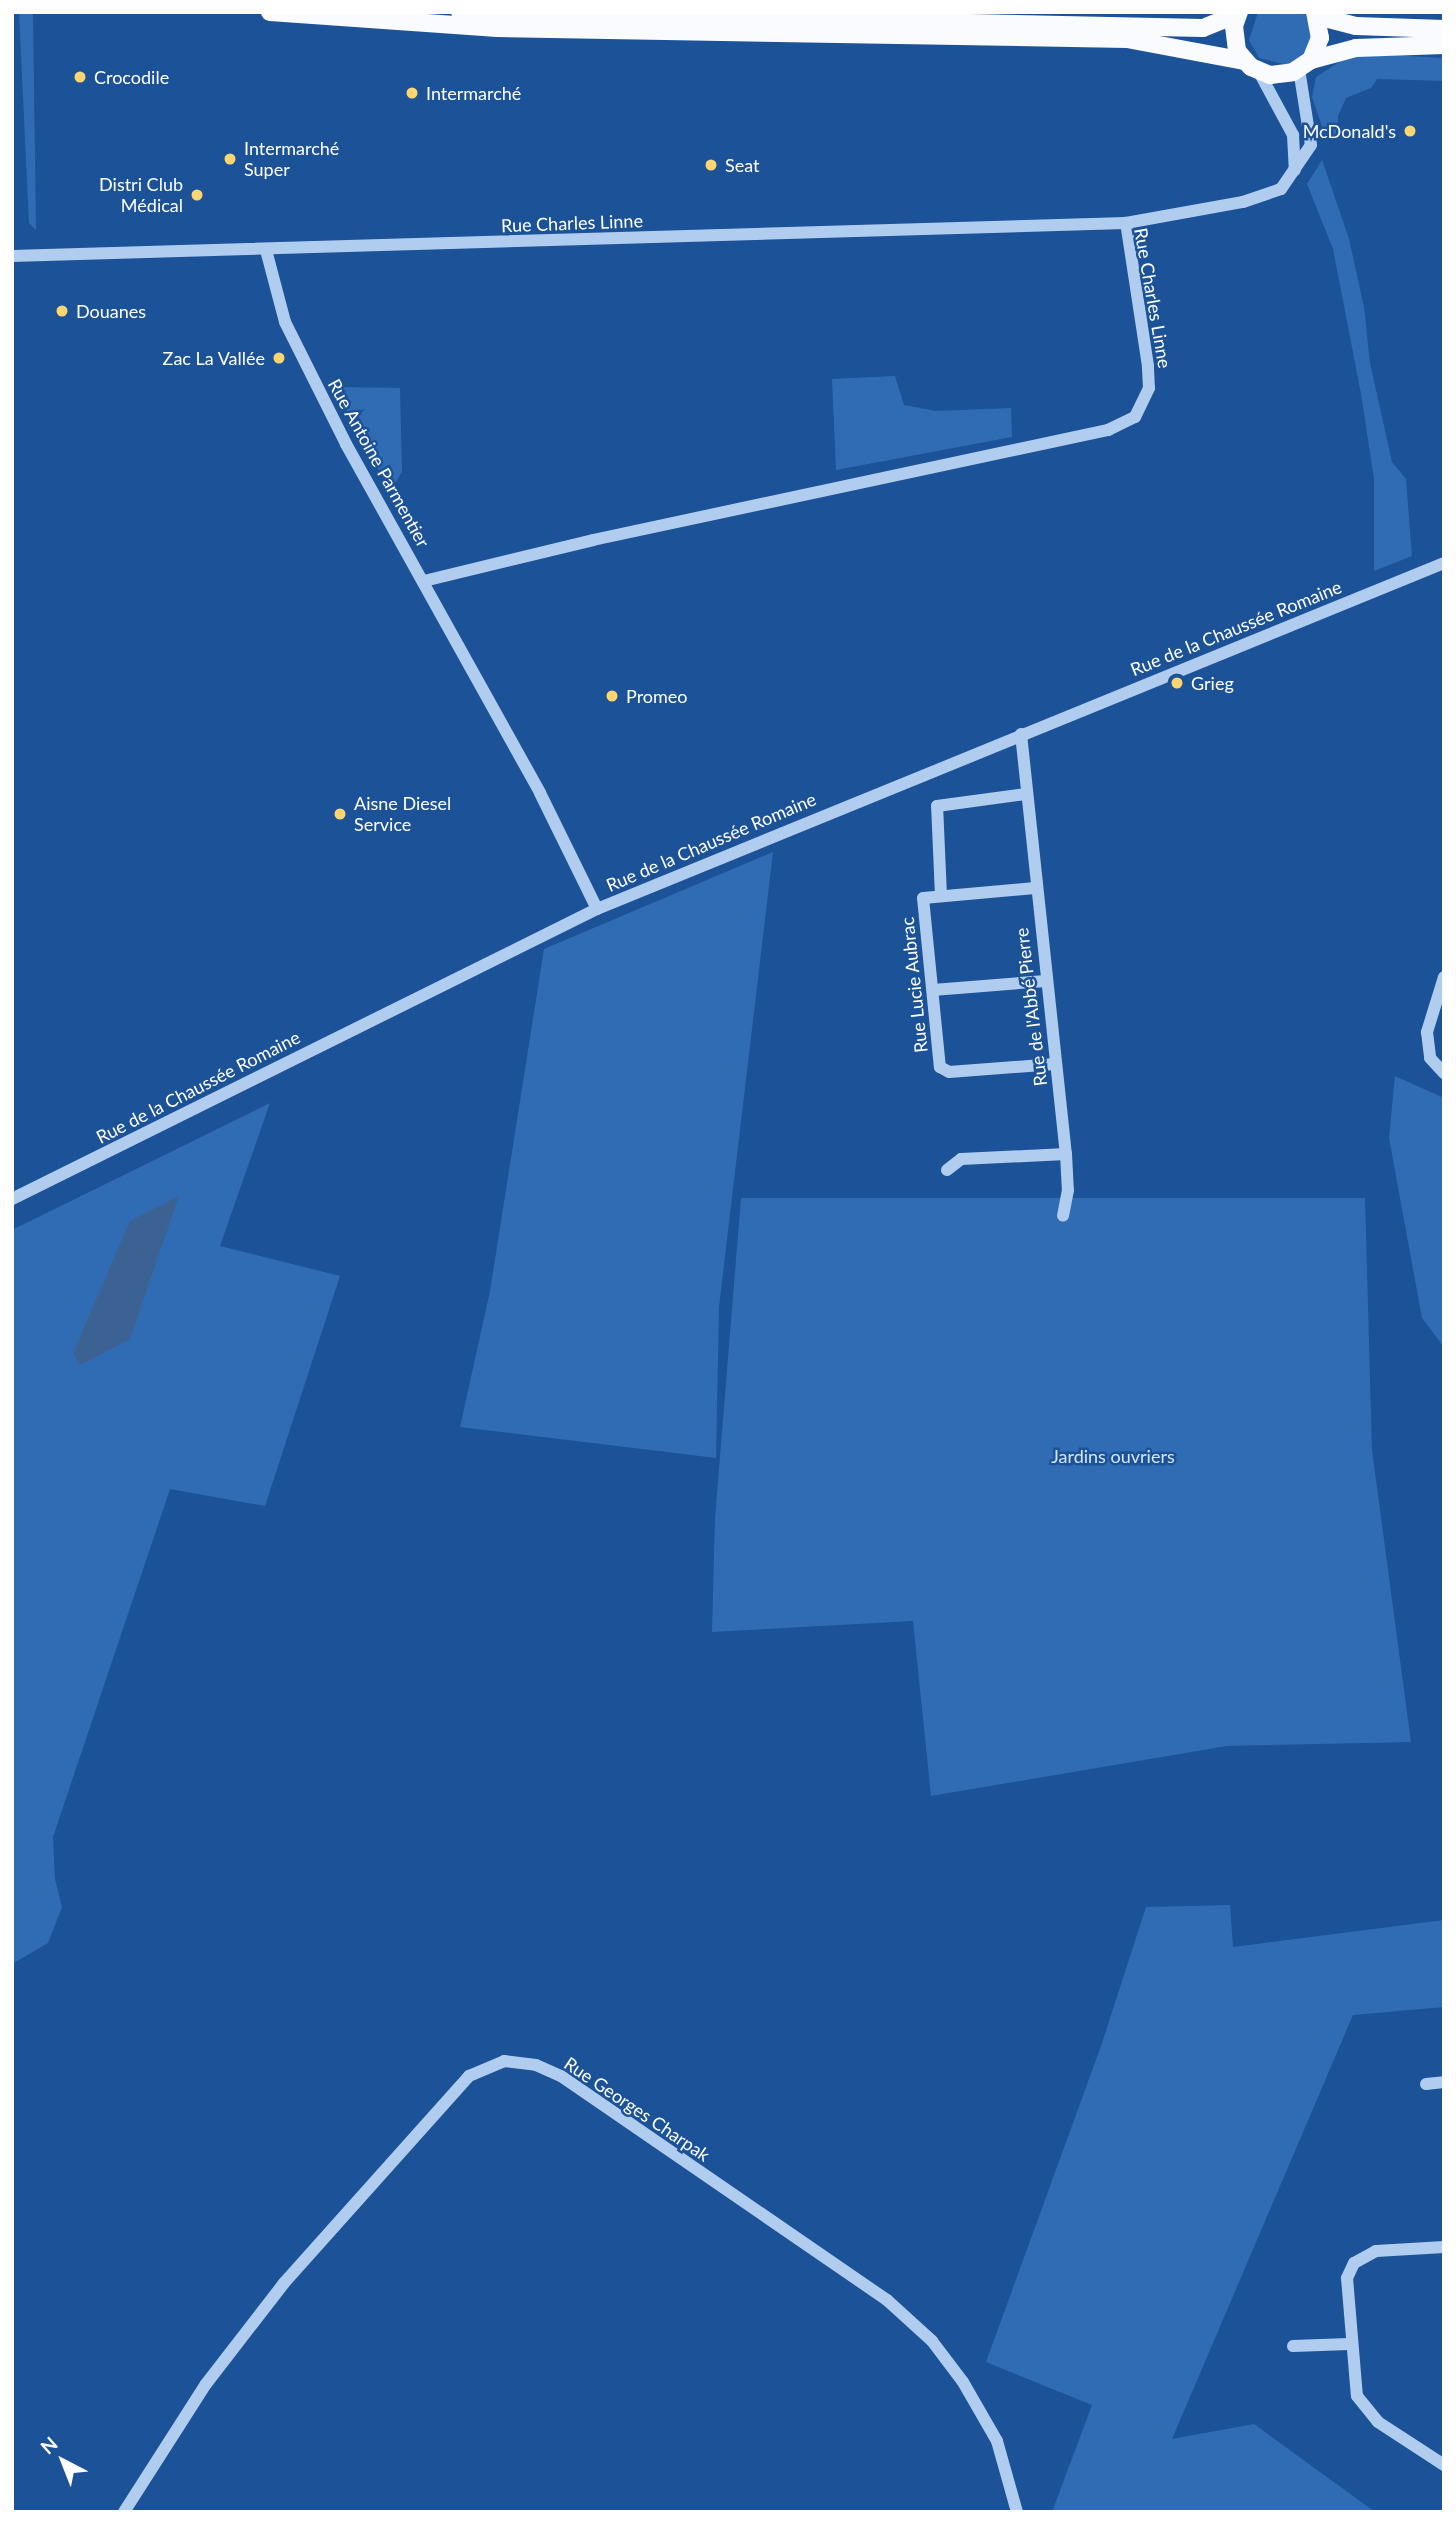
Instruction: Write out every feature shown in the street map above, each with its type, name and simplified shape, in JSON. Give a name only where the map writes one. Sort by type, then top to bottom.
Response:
[{"type":"main road","points":[[270,12],[403,24],[784,33],[967,23],[1127,39],[1244,61],[1259,72],[1282,75],[1356,48],[1444,46]]},
{"type":"main road","points":[[460,12],[1203,28],[1238,13]]},
{"type":"main road","points":[[1238,13],[1234,39],[1244,61]]},
{"type":"main road","points":[[1305,65],[1320,38],[1316,14],[1356,26],[1444,29]]},
{"type":"street","points":[[1126,223],[1255,199],[1281,189],[1311,145],[1305,65]]},
{"type":"street","points":[[1259,72],[1293,135],[1295,170]]},
{"type":"street","name":"Rue Charles Linne","points":[[265,250],[1126,223],[1148,366],[1149,388],[1135,417],[1108,430],[593,540],[424,581]]},
{"type":"street","points":[[12,256],[265,250]]},
{"type":"street","name":"Rue Antoine Parmentier","points":[[265,250],[285,322],[597,909]]},
{"type":"street","name":"Rue de la Chaussée Romaine","points":[[12,1199],[597,909],[1021,734],[1444,564]]},
{"type":"street","name":"Rue de l'Abbé Pierre","points":[[1021,734],[1035,888],[1066,1154],[1068,1190],[1063,1216]]},
{"type":"street","points":[[941,896],[937,806],[1026,794]]},
{"type":"street","name":"Rue Lucie Aubrac","points":[[1035,888],[923,898],[933,990],[944,1071],[1055,1064]]},
{"type":"street","points":[[1444,977],[1427,1032],[1430,1058],[1444,1073]]},
{"type":"street","points":[[933,990],[1046,981]]},
{"type":"street","points":[[947,1170],[961,1159],[1066,1154]]},
{"type":"street","name":"Rue Georges Charpak","points":[[124,2512],[206,2384],[284,2283],[469,2076],[504,2061],[536,2065],[561,2076],[887,2300],[932,2341],[963,2382],[997,2441],[1017,2512]]},
{"type":"street","points":[[1426,2084],[1444,2082]]},
{"type":"street","points":[[1444,2248],[1376,2251],[1354,2263],[1347,2278],[1353,2384],[1363,2407],[1444,2465]]},
{"type":"street","points":[[1293,2346],[1349,2344]]},
{"type":"green space","points":[[19,12],[33,12],[36,230],[29,223]]},
{"type":"green space","points":[[1258,12],[1305,14],[1312,34],[1306,54],[1288,65],[1259,58],[1249,40]]},
{"type":"green space","points":[[1370,54],[1444,58],[1444,81],[1377,79],[1371,88],[1346,98],[1338,116],[1338,136],[1327,141],[1312,97],[1316,77],[1347,57]]},
{"type":"green space","points":[[1322,160],[1349,239],[1364,307],[1370,363],[1392,462],[1406,479],[1412,556],[1374,571],[1374,479],[1361,394],[1333,249],[1307,184]]},
{"type":"green space","points":[[895,376],[904,405],[936,411],[1011,408],[1012,437],[836,470],[832,379]]},
{"type":"green space","points":[[334,387],[400,388],[402,472],[390,491]]},
{"type":"green space","points":[[773,852],[719,1307],[716,1458],[460,1427],[490,1291],[544,949]]},
{"type":"green space","points":[[1395,1076],[1444,1098],[1444,1347],[1422,1318],[1389,1138]]},
{"type":"green space","points":[[270,1103],[220,1246],[340,1276],[265,1506],[170,1489],[53,1837],[55,1879],[62,1907],[48,1943],[12,1964],[12,1230]]},
{"type":"green space","name":"Jardins ouvriers","points":[[741,1198],[1365,1198],[1372,1450],[1411,1742],[1227,1746],[931,1796],[913,1621],[712,1632],[715,1518]]},
{"type":"green space","points":[[1230,1905],[1233,1947],[1444,1920],[1444,2007],[1353,2015],[1172,2439],[1254,2424],[1375,2512],[1052,2512],[1092,2405],[986,2362],[1101,2046],[1146,1907]]},
{"type":"shaded area","points":[[179,1196],[130,1339],[80,1365],[73,1353],[130,1221]]},
{"type":"place","name":"Crocodile","points":[[80,77]]},
{"type":"place","name":"Intermarché","points":[[412,93]]},
{"type":"place","name":"McDonald's","points":[[1410,131]]},
{"type":"place","name":"Intermarché Super","points":[[230,159]]},
{"type":"place","name":"Seat","points":[[711,165]]},
{"type":"place","name":"Distri Club Médical","points":[[197,195]]},
{"type":"place","name":"Douanes","points":[[62,311]]},
{"type":"place","name":"Zac La Vallée","points":[[279,358]]},
{"type":"place","name":"Grieg","points":[[1177,683]]},
{"type":"place","name":"Promeo","points":[[612,696]]},
{"type":"place","name":"Aisne Diesel Service","points":[[340,814]]}]
